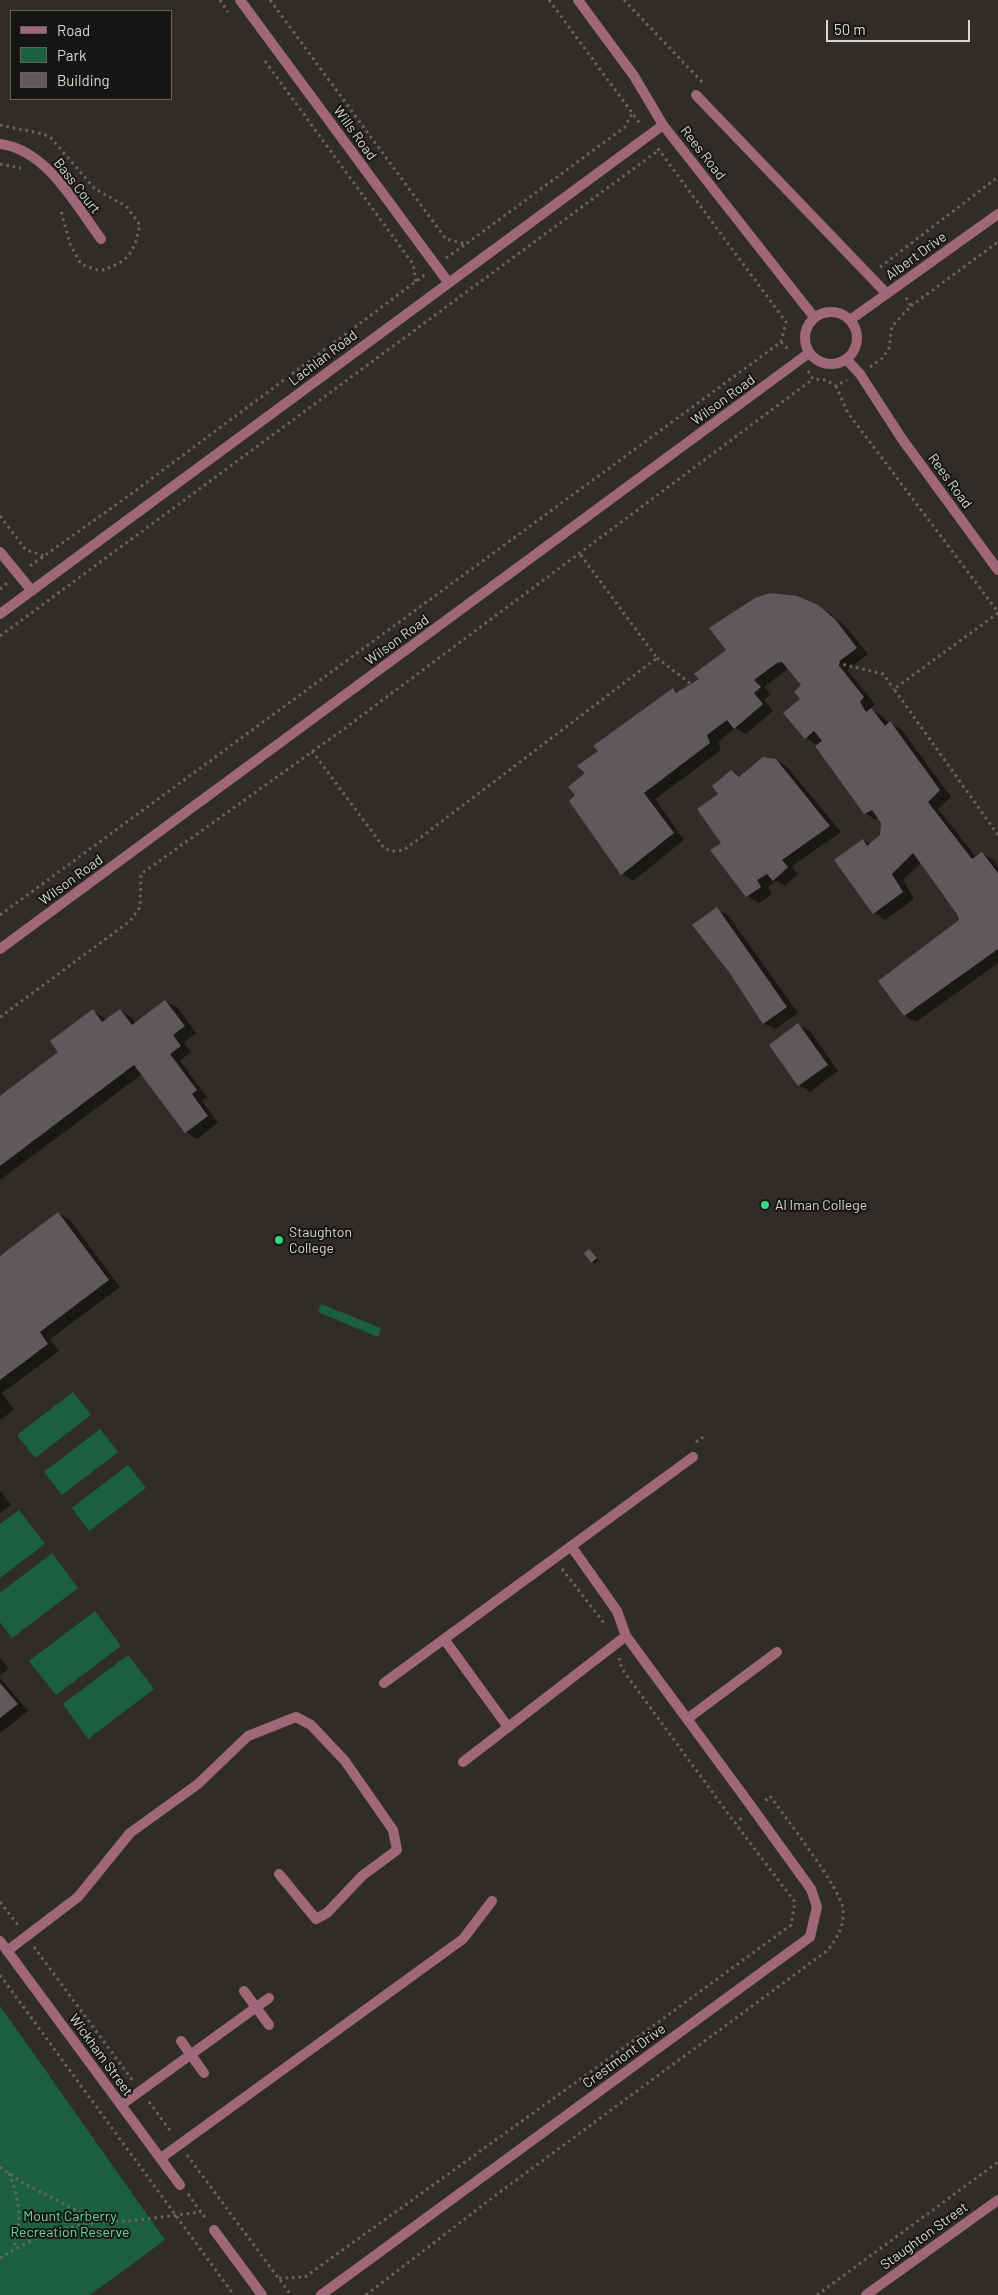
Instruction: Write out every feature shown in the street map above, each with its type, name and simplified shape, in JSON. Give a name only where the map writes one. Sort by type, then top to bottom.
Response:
[{"type":"street","name":"Wills Road","points":[[240,0],[448,282]]},
{"type":"street","name":"Rees Road","points":[[578,0],[634,76],[663,125],[814,317]]},
{"type":"street","points":[[696,94],[887,294]]},
{"type":"street","name":"Lachlan Road","points":[[0,614],[663,125]]},
{"type":"street","name":"Bass Court","points":[[0,144],[28,155],[49,168],[101,239]]},
{"type":"street","name":"Albert Drive","points":[[850,320],[998,214]]},
{"type":"street","points":[[829,312],[837,312],[850,320],[857,336],[856,345],[846,359],[830,364],[815,359],[809,353],[806,346],[806,330],[814,317],[829,312]]},
{"type":"street","name":"Wilson Road","points":[[0,949],[809,353]]},
{"type":"street","name":"Rees Road","points":[[846,359],[860,374],[902,439],[998,570]]},
{"type":"street","points":[[0,552],[32,591]]},
{"type":"street","points":[[384,1683],[693,1457]]},
{"type":"street","name":"Crestmont Drive","points":[[321,2295],[810,1937],[818,1907],[811,1889],[626,1636],[617,1611],[571,1546]]},
{"type":"street","points":[[463,1762],[626,1636]]},
{"type":"street","points":[[444,1639],[508,1728]]},
{"type":"street","points":[[687,1719],[777,1652]]},
{"type":"street","points":[[8,1951],[78,1897],[130,1833],[198,1784],[248,1736],[296,1717],[311,1725],[345,1761],[394,1830],[396,1850],[362,1876],[327,1913],[316,1919],[279,1874]]},
{"type":"street","points":[[161,2158],[463,1939],[492,1901]]},
{"type":"street","name":"Wickham Street","points":[[0,1941],[180,2184]]},
{"type":"street","points":[[244,1991],[269,2025]]},
{"type":"street","points":[[121,2105],[269,1998]]},
{"type":"street","points":[[181,2041],[204,2073]]},
{"type":"street","name":"Staughton Street","points":[[866,2295],[998,2200]]},
{"type":"street","points":[[214,2230],[262,2295]]},
{"type":"path","points":[[220,0],[232,16]]},
{"type":"path","points":[[270,0],[446,239],[466,244]]},
{"type":"path","points":[[0,915],[780,342],[786,322],[549,0]]},
{"type":"path","points":[[624,0],[708,89]]},
{"type":"path","points":[[261,56],[413,264],[416,282]]},
{"type":"path","points":[[0,588],[215,432],[625,127],[632,113]]},
{"type":"path","points":[[0,636],[659,150]]},
{"type":"path","points":[[880,267],[998,177]]},
{"type":"path","points":[[836,386],[860,374],[883,358],[889,348],[892,326],[912,306],[998,242]]},
{"type":"path","points":[[873,260],[898,286],[912,306]]},
{"type":"path","points":[[780,342],[799,360],[813,379]]},
{"type":"path","points":[[0,1017],[130,921],[140,907],[141,874],[580,554],[813,379],[826,380],[836,386],[848,413],[998,612],[894,689]]},
{"type":"path","points":[[0,516],[26,550],[45,556]]},
{"type":"path","points":[[580,554],[657,658],[691,684]]},
{"type":"path","points":[[312,751],[385,849],[394,852],[404,850],[657,658]]},
{"type":"path","points":[[837,664],[883,674],[998,835]]},
{"type":"path","points":[[279,2278],[305,2277],[586,2075],[790,1925],[794,1902],[735,1823]]},
{"type":"path","points":[[0,1975],[234,2295]]},
{"type":"path","points":[[817,2295],[998,2162]]},
{"type":"path","points":[[0,2167],[24,2183],[98,2222]]},
{"type":"path","points":[[8,2172],[18,2200],[19,2234],[14,2249]]},
{"type":"path","points":[[180,2184],[214,2230]]},
{"type":"path","points":[[0,2258],[14,2249],[62,2228],[98,2222],[130,2221],[201,2212]]},
{"type":"green space","points":[[321,1304],[381,1328],[378,1337],[318,1312]]},
{"type":"green space","points":[[73,1392],[91,1415],[35,1458],[17,1435]]},
{"type":"green space","points":[[100,1429],[118,1452],[62,1495],[44,1472]]},
{"type":"green space","points":[[128,1465],[146,1488],[89,1531],[72,1508]]},
{"type":"green space","points":[[19,1510],[45,1544],[0,1578],[0,1524]]},
{"type":"green space","points":[[52,1553],[78,1588],[12,1638],[0,1622],[0,1593]]},
{"type":"green space","points":[[95,1611],[121,1646],[56,1695],[29,1661]]},
{"type":"green space","points":[[128,1655],[154,1689],[88,1739],[63,1704]]},
{"type":"green space","name":"Mount Carberry Recreation Reserve","points":[[0,2006],[165,2240],[90,2295],[0,2295]]},
{"type":"building","points":[[770,593],[797,596],[818,605],[835,619],[857,648],[837,663],[864,697],[860,702],[866,712],[871,708],[885,726],[890,721],[940,790],[928,802],[972,859],[982,852],[998,873],[998,949],[904,1016],[878,981],[959,920],[957,914],[913,853],[892,874],[903,892],[873,914],[834,860],[863,839],[867,846],[880,835],[881,823],[872,810],[864,814],[815,746],[822,741],[814,731],[805,739],[783,713],[800,699],[794,692],[801,685],[782,662],[777,663],[754,680],[761,687],[754,693],[763,704],[734,729],[727,720],[707,735],[710,743],[644,793],[674,833],[621,875],[569,801],[575,795],[568,787],[585,773],[577,766],[598,751],[593,746],[673,688],[676,693],[699,679],[694,674],[726,650],[709,628],[755,598]]},
{"type":"building","points":[[763,757],[776,759],[830,826],[782,860],[788,867],[773,881],[767,874],[757,880],[761,887],[746,897],[710,850],[721,843],[697,809],[718,794],[712,786],[731,770],[739,777]]},
{"type":"building","points":[[717,907],[787,1007],[763,1024],[729,972],[692,925]]},
{"type":"building","points":[[165,1000],[185,1026],[173,1035],[181,1046],[170,1054],[197,1090],[192,1094],[208,1116],[185,1133],[134,1065],[0,1166],[0,1096],[58,1052],[50,1041],[93,1009],[102,1022],[120,1009],[132,1025]]},
{"type":"building","points":[[798,1023],[828,1065],[798,1086],[769,1045]]},
{"type":"building","points":[[58,1212],[109,1280],[40,1332],[48,1344],[0,1380],[0,1256]]},
{"type":"building","points":[[589,1249],[597,1258],[591,1263],[584,1253]]},
{"type":"building","points":[[0,1683],[18,1704],[0,1718]]},
{"type":"place","name":"Al Iman College","points":[[765,1205]]},
{"type":"place","name":"Staughton College","points":[[279,1240]]}]
